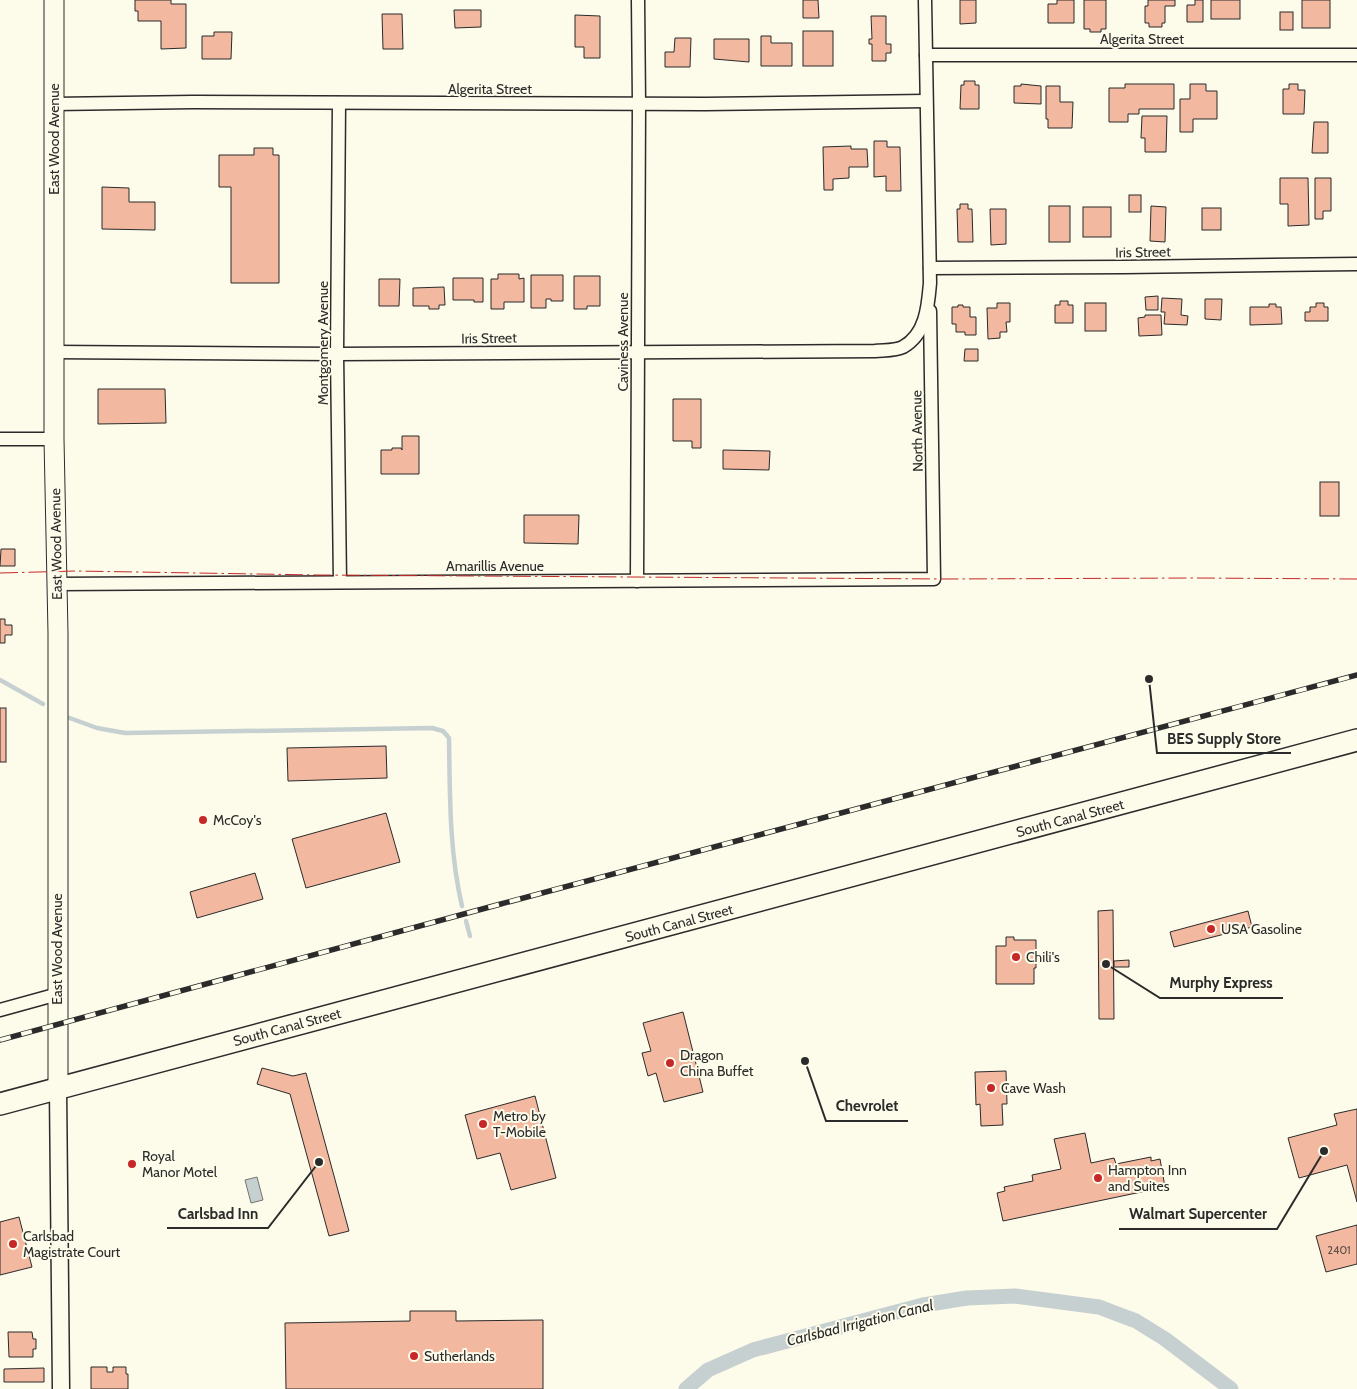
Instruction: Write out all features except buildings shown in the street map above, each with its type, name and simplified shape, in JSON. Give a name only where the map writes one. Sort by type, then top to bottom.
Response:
[{"type":"highway","name":"South Canal Street","points":[[0,1104],[1357,740]]},
{"type":"main road","name":"East Wood Avenue","points":[[54,0],[54,439],[57,584],[58,1089]]},
{"type":"street","name":"Caviness Avenue","points":[[637,581],[638,0]]},
{"type":"street","name":"North Avenue","points":[[925,0],[934,579]]},
{"type":"street","name":"Algerita Street","points":[[926,55],[1357,55]]},
{"type":"street","name":"Algerita Street","points":[[54,104],[705,104],[926,101]]},
{"type":"street","name":"Montgomery Avenue","points":[[338,103],[337,354],[340,582]]},
{"type":"street","name":"Iris Street","points":[[930,268],[1357,264]]},
{"type":"street","name":"North Avenue","points":[[919,332],[926,316],[930,283]]},
{"type":"street","name":"Iris Street","points":[[54,352],[337,354],[893,350],[902,347],[919,332]]},
{"type":"street","points":[[0,439],[54,439]]},
{"type":"street","name":"Amarillis Avenue","points":[[57,584],[934,579]]},
{"type":"street","points":[[0,1010],[58,994]]},
{"type":"street","points":[[58,1089],[61,1389]]},
{"type":"shaded area","points":[[257,1177],[263,1200],[251,1203],[245,1180]]},
{"type":"waterway","points":[[0,680],[43,704]]},
{"type":"waterway","points":[[67,717],[97,728],[125,733],[432,728],[443,731],[449,738],[452,843],[462,906]]},
{"type":"waterway","points":[[466,921],[470,936]]},
{"type":"waterway","name":"Carlsbad Irrigation Canal","points":[[686,1389],[708,1370],[753,1350],[923,1305],[967,1298],[1015,1296],[1099,1307],[1136,1321],[1165,1339],[1231,1389]]},
{"type":"railway","points":[[0,1040],[1357,675]]},
{"type":"power","points":[[0,573],[76,571],[317,575],[946,579],[1357,579]]},
{"type":"place","name":"BES Supply Store","points":[[1149,679]]},
{"type":"place","name":"McCoy's","points":[[203,820]]},
{"type":"place","name":"USA Gasoline","points":[[1211,929]]},
{"type":"place","name":"Chili's","points":[[1016,957]]},
{"type":"place","name":"Murphy Express","points":[[1106,964]]},
{"type":"place","name":"Chevrolet","points":[[805,1061]]},
{"type":"place","name":"Dragon China Buffet","points":[[670,1063]]},
{"type":"place","name":"Cave Wash","points":[[991,1088]]},
{"type":"place","name":"Metro by T-Mobile","points":[[483,1124]]},
{"type":"place","name":"Walmart Supercenter","points":[[1324,1151]]},
{"type":"place","name":"Carlsbad Inn","points":[[319,1162]]},
{"type":"place","name":"Royal Manor Motel","points":[[132,1164]]},
{"type":"place","name":"Hampton Inn and Suites","points":[[1098,1178]]},
{"type":"place","name":"Carlsbad Magistrate Court","points":[[13,1244]]},
{"type":"place","name":"Sutherlands","points":[[414,1356]]}]
